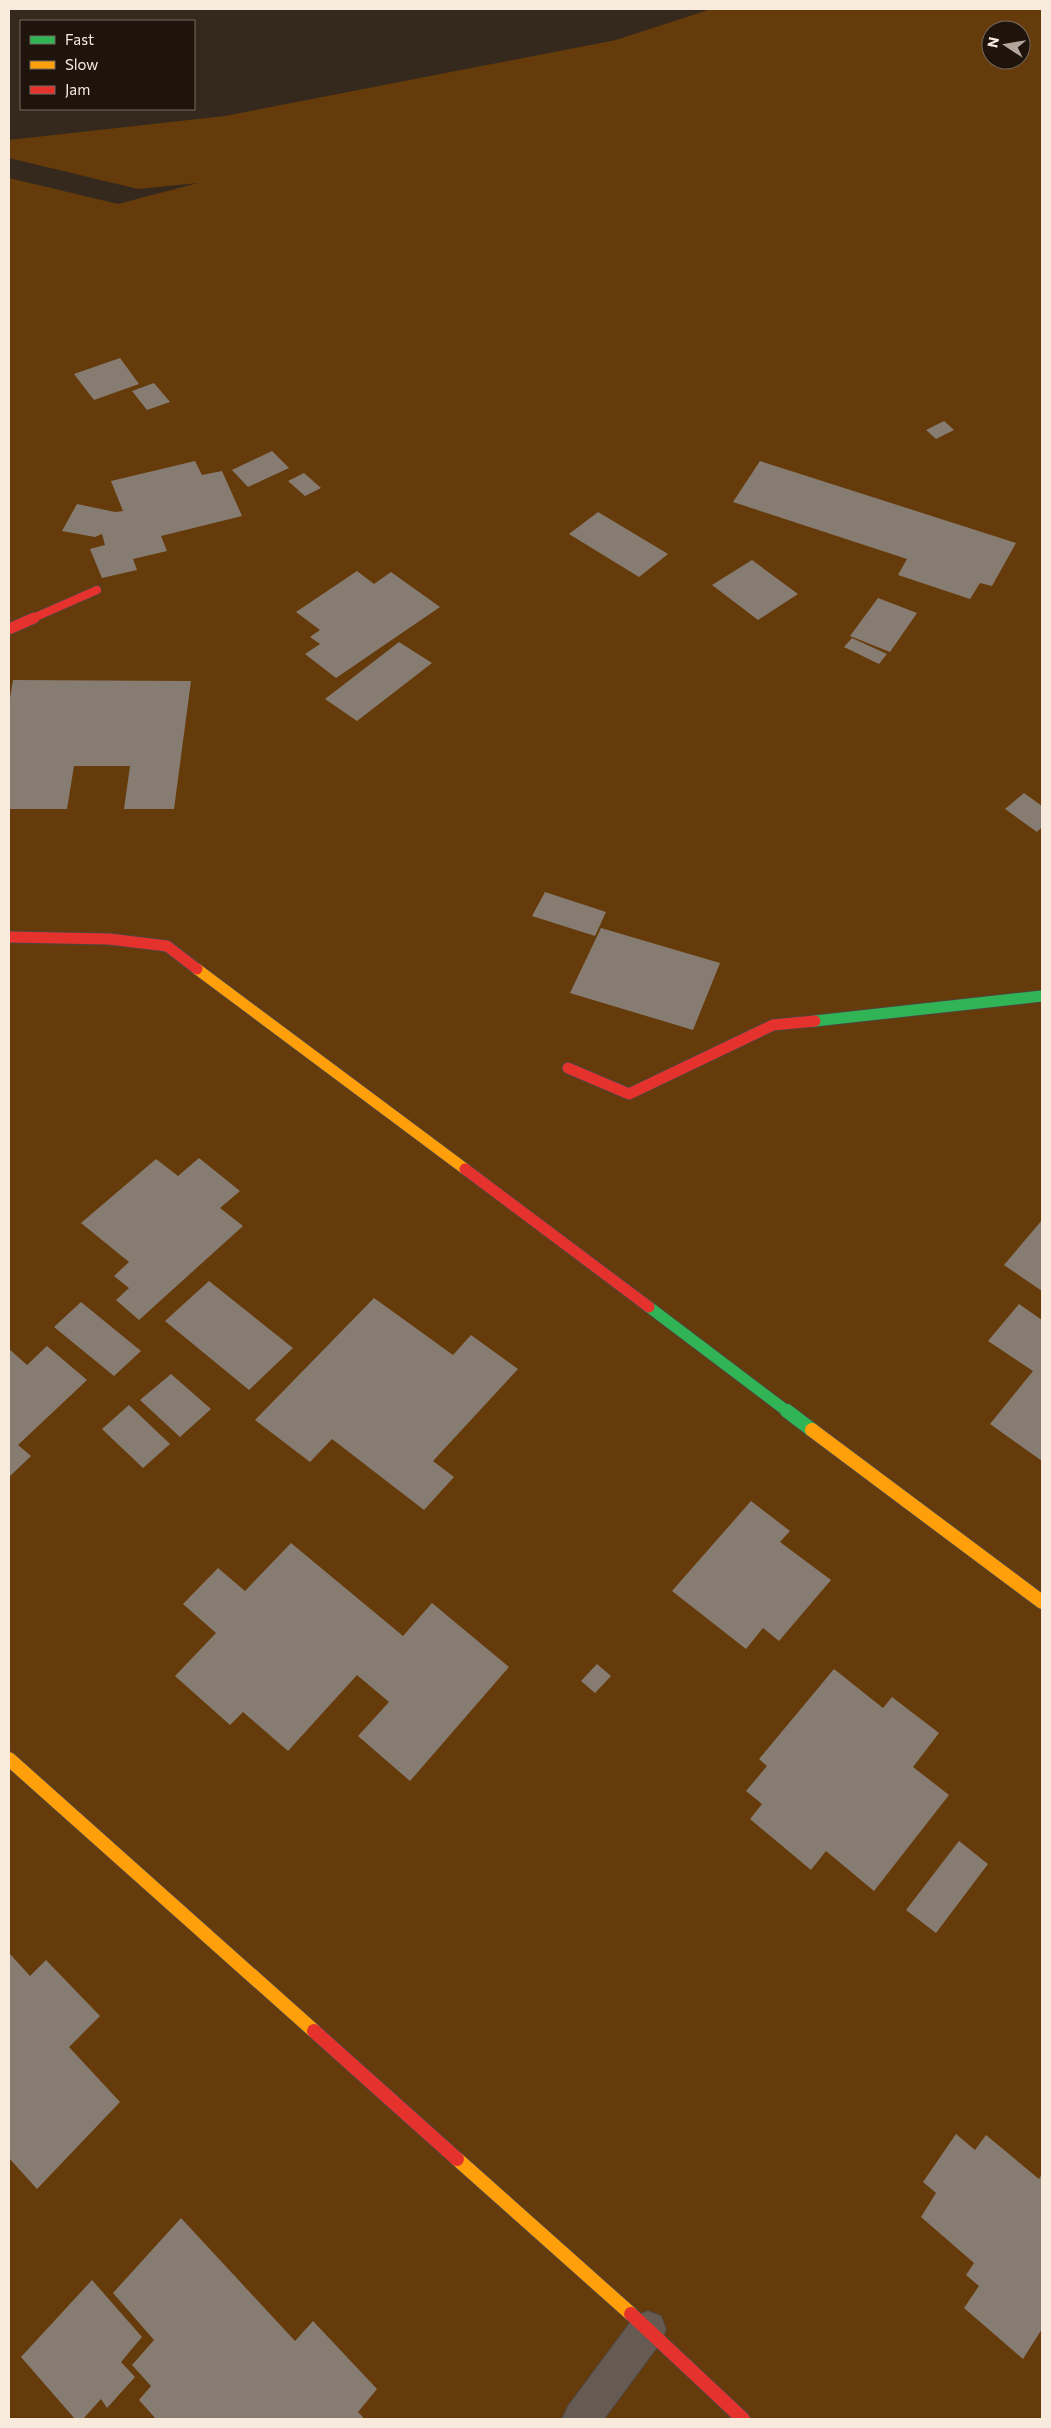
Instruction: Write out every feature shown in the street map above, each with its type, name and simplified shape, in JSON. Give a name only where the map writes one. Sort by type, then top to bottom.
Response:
[{"type":"street","points":[[9,629],[97,590]]},
{"type":"street","points":[[9,937],[109,938],[166,946],[1042,1602]]},
{"type":"street","points":[[568,1068],[629,1094],[773,1025],[1042,996]]},
{"type":"street","points":[[9,1759],[648,2329],[743,2419]]},
{"type":"street","points":[[581,2419],[648,2329]]},
{"type":"shaded area","points":[[711,9],[1042,9],[1042,2419],[9,2419],[9,178],[118,204],[198,183],[138,189],[9,158],[9,140],[225,116],[616,40]]},
{"type":"building","points":[[120,358],[139,384],[94,400],[74,374]]},
{"type":"building","points":[[154,383],[170,402],[147,410],[132,391]]},
{"type":"building","points":[[944,421],[954,430],[936,439],[926,430]]},
{"type":"building","points":[[272,451],[289,468],[248,487],[232,470]]},
{"type":"building","points":[[195,461],[202,475],[222,471],[242,516],[161,536],[167,551],[133,559],[137,570],[102,578],[90,549],[105,545],[102,534],[95,537],[62,531],[77,504],[115,512],[123,511],[111,481]]},
{"type":"building","points":[[760,461],[1016,543],[992,586],[980,583],[970,599],[898,575],[907,559],[733,502]]},
{"type":"building","points":[[304,473],[321,488],[305,496],[288,481]]},
{"type":"building","points":[[598,512],[668,554],[639,577],[569,534]]},
{"type":"building","points":[[752,560],[798,594],[758,620],[712,585]]},
{"type":"building","points":[[357,571],[374,584],[391,572],[440,607],[336,678],[305,654],[320,644],[310,637],[320,630],[296,612]]},
{"type":"building","points":[[878,598],[917,613],[890,652],[850,636]]},
{"type":"building","points":[[852,638],[887,654],[879,664],[844,647]]},
{"type":"building","points":[[399,642],[432,663],[357,721],[325,699]]},
{"type":"building","points":[[13,680],[191,681],[174,809],[124,809],[130,766],[74,766],[67,809],[9,809],[9,704]]},
{"type":"building","points":[[1024,793],[1042,806],[1042,827],[1037,832],[1005,809]]},
{"type":"building","points":[[545,892],[606,912],[595,936],[532,916]]},
{"type":"building","points":[[601,928],[720,963],[693,1030],[570,993]]},
{"type":"building","points":[[199,1158],[240,1191],[220,1208],[243,1226],[139,1320],[116,1300],[129,1288],[114,1276],[129,1262],[81,1223],[156,1159],[178,1176]]},
{"type":"building","points":[[1042,1220],[1042,1291],[1004,1265]]},
{"type":"building","points":[[209,1281],[293,1348],[249,1390],[165,1321]]},
{"type":"building","points":[[374,1298],[453,1355],[471,1335],[518,1369],[433,1461],[454,1477],[424,1510],[332,1439],[310,1462],[255,1420]]},
{"type":"building","points":[[81,1302],[141,1351],[114,1376],[54,1327]]},
{"type":"building","points":[[1019,1304],[1042,1320],[1042,1461],[990,1424],[1033,1371],[988,1341]]},
{"type":"building","points":[[47,1346],[87,1380],[18,1445],[31,1456],[9,1477],[9,1349],[27,1365]]},
{"type":"building","points":[[171,1374],[211,1409],[180,1437],[140,1400]]},
{"type":"building","points":[[129,1405],[170,1444],[143,1468],[102,1429]]},
{"type":"building","points":[[751,1501],[790,1531],[780,1542],[831,1580],[779,1641],[763,1628],[746,1649],[672,1591]]},
{"type":"building","points":[[291,1543],[403,1636],[432,1603],[509,1667],[410,1781],[358,1736],[389,1702],[357,1675],[288,1751],[243,1712],[230,1725],[175,1676],[216,1633],[183,1604],[218,1568],[245,1591]]},
{"type":"building","points":[[597,1664],[611,1676],[595,1693],[581,1681]]},
{"type":"building","points":[[834,1669],[883,1708],[892,1697],[939,1733],[913,1767],[949,1795],[874,1891],[826,1851],[811,1870],[750,1819],[762,1804],[746,1791],[767,1766],[759,1759]]},
{"type":"building","points":[[959,1841],[988,1864],[936,1933],[906,1910]]},
{"type":"building","points":[[10,1954],[30,1976],[46,1960],[100,2016],[69,2047],[120,2102],[37,2189],[9,2158]]},
{"type":"building","points":[[956,2134],[975,2150],[986,2135],[1039,2179],[1042,2174],[1042,2329],[1023,2359],[964,2308],[979,2286],[966,2275],[974,2263],[921,2217],[936,2193],[923,2182]]},
{"type":"building","points":[[181,2218],[295,2341],[313,2321],[377,2389],[358,2412],[363,2417],[362,2419],[156,2419],[139,2400],[151,2386],[132,2365],[154,2340],[113,2293]]},
{"type":"building","points":[[92,2280],[142,2337],[121,2362],[135,2377],[107,2408],[101,2399],[83,2419],[75,2419],[21,2357]]},
{"type":"traffic: fast","points":[[815,1021],[1042,996]]},
{"type":"traffic: fast","points":[[649,1307],[812,1430]]},
{"type":"traffic: slow","points":[[197,969],[465,1169]]},
{"type":"traffic: slow","points":[[812,1430],[1042,1602]]},
{"type":"traffic: slow","points":[[9,1759],[314,2031]]},
{"type":"traffic: slow","points":[[457,2159],[631,2314]]},
{"type":"traffic: jam","points":[[9,629],[97,590]]},
{"type":"traffic: jam","points":[[9,937],[109,939],[167,946],[197,969]]},
{"type":"traffic: jam","points":[[568,1068],[629,1094],[773,1025],[815,1021]]},
{"type":"traffic: jam","points":[[465,1169],[649,1307]]},
{"type":"traffic: jam","points":[[314,2031],[457,2159]]},
{"type":"traffic: jam","points":[[631,2314],[743,2419]]}]
